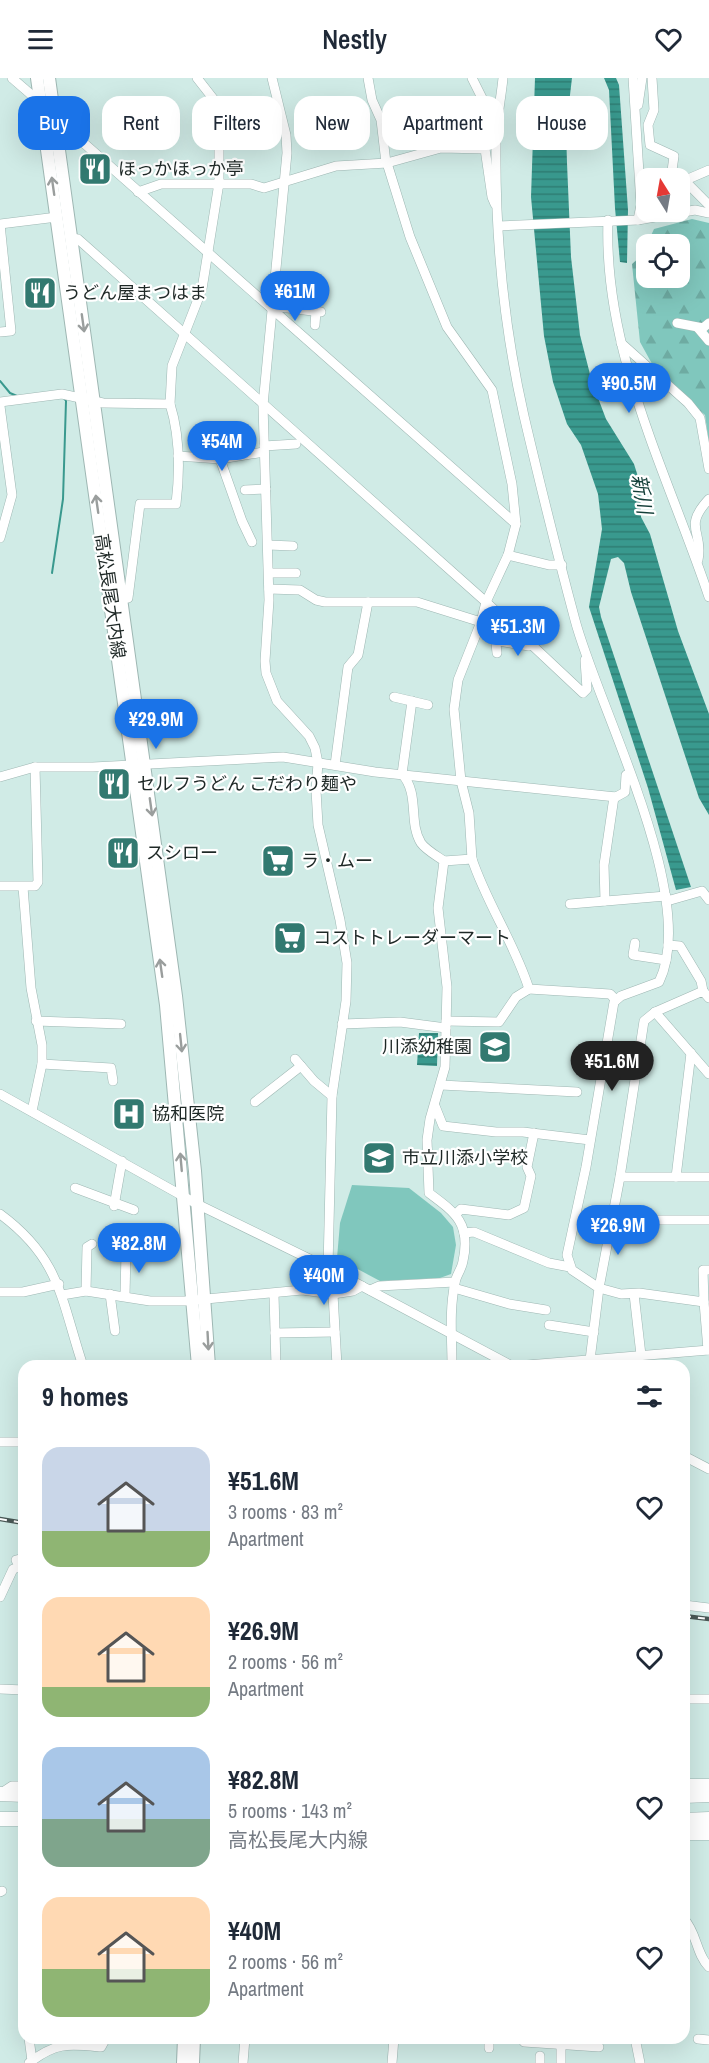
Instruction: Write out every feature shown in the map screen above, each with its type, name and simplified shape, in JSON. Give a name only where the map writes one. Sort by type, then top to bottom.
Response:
[{"type":"highway","points":[[690,1786],[709,1786]]},
{"type":"highway","points":[[0,1794],[18,1795]]},
{"type":"highway","points":[[690,1796],[709,1796]]},
{"type":"highway","points":[[690,1803],[709,1802]]},
{"type":"highway","points":[[0,1803],[18,1803]]},
{"type":"highway","points":[[0,1809],[18,1810]]},
{"type":"highway","points":[[690,1812],[709,1812]]},
{"type":"highway","points":[[0,1819],[18,1819]]},
{"type":"highway","points":[[690,1820],[709,1819]]},
{"type":"highway","points":[[690,1833],[709,1833]]},
{"type":"main road","name":"高松長尾大内線","points":[[37,78],[39,96]]},
{"type":"main road","name":"高松長尾大内線","points":[[49,78],[51,96]]},
{"type":"main road","name":"高松長尾大内線","points":[[47,150],[122,599],[166,1005],[197,1360]]},
{"type":"main road","name":"高松長尾大内線","points":[[59,150],[89,401],[139,765],[176,996],[206,1300],[209,1360]]},
{"type":"main road","points":[[183,2063],[184,2044]]},
{"type":"main road","points":[[193,2063],[194,2044]]},
{"type":"street","points":[[12,78],[32,96]]},
{"type":"street","points":[[122,599],[129,598],[140,504],[176,504],[178,456],[175,420],[170,404],[172,366],[202,289],[219,186],[219,106],[197,78]]},
{"type":"street","points":[[272,78],[286,135],[285,183],[263,405],[269,573],[266,673],[278,701],[313,743],[318,763],[315,790],[318,825],[347,963],[342,1024],[332,1096],[328,1268]]},
{"type":"street","points":[[368,78],[372,100],[381,120],[386,163],[410,237],[447,327],[492,390],[509,464],[516,524],[508,555],[486,602],[458,680],[454,709],[461,781],[470,813],[472,859],[529,989]]},
{"type":"street","points":[[472,78],[481,96]]},
{"type":"street","points":[[503,78],[496,141],[498,208],[502,226],[503,282],[518,383],[585,652],[623,751],[644,815],[667,899],[668,945],[659,982],[621,996],[616,1000],[611,1012],[590,1140],[568,1242],[567,1255],[570,1267]]},
{"type":"street","points":[[633,78],[641,168]]},
{"type":"street","points":[[635,113],[642,78]]},
{"type":"street","points":[[652,78],[654,110],[648,125],[651,145],[670,153],[675,158],[671,168]]},
{"type":"street","points":[[90,149],[516,524]]},
{"type":"street","points":[[138,192],[161,184],[219,186],[251,184],[264,188],[336,166],[386,163],[434,150]]},
{"type":"street","points":[[485,150],[492,197],[498,208]]},
{"type":"street","points":[[690,178],[709,170]]},
{"type":"street","points":[[690,188],[709,205]]},
{"type":"street","points":[[502,226],[634,220],[695,210],[709,213]]},
{"type":"street","points":[[634,220],[636,216]]},
{"type":"street","points":[[0,332],[11,330],[3,294],[0,224],[57,217]]},
{"type":"street","points":[[608,220],[609,272],[626,367],[709,597]]},
{"type":"street","points":[[71,238],[78,239],[533,644],[583,693],[587,689],[585,652]]},
{"type":"street","points":[[271,308],[319,311],[315,325]]},
{"type":"street","points":[[677,323],[698,328],[708,326],[709,323]]},
{"type":"street","points":[[698,328],[709,341]]},
{"type":"street","points":[[621,343],[688,403],[700,418],[709,470]]},
{"type":"street","points":[[0,538],[12,495],[0,404],[62,394],[89,401],[170,404]]},
{"type":"street","points":[[226,436],[225,458],[242,521],[252,542]]},
{"type":"street","points":[[178,456],[225,458],[296,444]]},
{"type":"street","points":[[245,490],[266,489]]},
{"type":"street","points":[[697,563],[700,552],[694,522],[697,513],[709,499]]},
{"type":"street","points":[[268,545],[293,546]]},
{"type":"street","points":[[508,555],[549,565],[562,565]]},
{"type":"street","points":[[269,573],[296,573]]},
{"type":"street","points":[[269,589],[300,590],[326,602],[417,602],[480,624],[484,632],[495,634],[498,641],[497,653]]},
{"type":"street","points":[[335,765],[348,667],[358,655],[368,602]]},
{"type":"street","points":[[498,641],[533,644]]},
{"type":"street","points":[[394,698],[428,705]]},
{"type":"street","points":[[412,701],[402,774],[412,789],[417,836],[423,846],[444,861],[472,859]]},
{"type":"street","points":[[0,777],[35,767],[139,765],[283,757],[402,774],[614,797],[625,792],[627,786],[623,751]]},
{"type":"street","points":[[0,886],[36,886],[38,882],[35,767]]},
{"type":"street","points":[[625,792],[644,815]]},
{"type":"street","points":[[605,901],[604,866],[614,797]]},
{"type":"street","points":[[444,861],[438,918],[447,987],[445,1067],[427,1140],[429,1193],[457,1213],[464,1233],[463,1262],[455,1285],[451,1332],[452,1360]]},
{"type":"street","points":[[23,887],[31,988],[42,1045],[42,1064],[32,1111]]},
{"type":"street","points":[[570,904],[667,899],[702,891],[709,900]]},
{"type":"street","points":[[635,943],[633,955],[666,960]]},
{"type":"street","points":[[668,945],[680,946],[701,981],[706,995],[655,1011],[644,1021],[620,1178],[599,1287],[590,1360],[708,1350],[703,1270],[709,1270]]},
{"type":"street","points":[[342,1024],[499,1022],[516,997],[529,989],[610,994],[616,1000]]},
{"type":"street","points":[[655,1011],[709,1074]]},
{"type":"street","points":[[36,1021],[121,1024]]},
{"type":"street","points":[[676,1177],[691,1053]]},
{"type":"street","points":[[255,1102],[298,1062],[332,1096]]},
{"type":"street","points":[[42,1064],[111,1068],[113,1081]]},
{"type":"street","points":[[441,1085],[577,1092]]},
{"type":"street","points":[[0,1094],[183,1194],[197,1204],[328,1268],[503,1360]]},
{"type":"street","points":[[435,1106],[443,1126],[590,1140]]},
{"type":"street","points":[[457,1213],[460,1209],[509,1215],[525,1208],[531,1176],[527,1167],[534,1133]]},
{"type":"street","points":[[114,1204],[122,1161]]},
{"type":"street","points":[[620,1178],[709,1177]]},
{"type":"street","points":[[75,1188],[134,1210]]},
{"type":"street","points":[[0,1214],[34,1245],[59,1284],[81,1360]]},
{"type":"street","points":[[611,1220],[709,1220]]},
{"type":"street","points":[[464,1233],[474,1232],[549,1263],[570,1267],[599,1287],[621,1294],[704,1302]]},
{"type":"street","points":[[86,1291],[87,1247],[92,1244]]},
{"type":"street","points":[[125,1296],[126,1251]]},
{"type":"street","points":[[0,1292],[24,1292],[59,1284]]},
{"type":"street","points":[[62,1295],[86,1291],[150,1301],[192,1301],[274,1295],[302,1290],[333,1294],[379,1286],[455,1285],[509,1304],[546,1310]]},
{"type":"street","points":[[110,1294],[115,1331]]},
{"type":"street","points":[[333,1294],[337,1360]]},
{"type":"street","points":[[634,1294],[641,1355]]},
{"type":"street","points":[[274,1295],[276,1360]]},
{"type":"street","points":[[549,1325],[594,1332]]},
{"type":"street","points":[[275,1333],[335,1332]]},
{"type":"street","points":[[0,1442],[18,1442]]},
{"type":"street","points":[[690,1459],[709,1469]]},
{"type":"street","points":[[0,1597],[13,1569],[18,1566]]},
{"type":"street","points":[[690,1606],[709,1608]]},
{"type":"street","points":[[0,1689],[18,1690]]},
{"type":"street","points":[[690,1699],[709,1699]]},
{"type":"street","points":[[0,1794],[12,1786],[18,1786]]},
{"type":"street","points":[[690,1927],[703,1960],[709,1967]]},
{"type":"street","points":[[698,2039],[709,2040]]},
{"type":"street","points":[[29,2044],[30,2062]]},
{"type":"street","points":[[30,2062],[55,2046],[101,2047],[103,2044]]},
{"type":"street","points":[[243,2063],[245,2044]]},
{"type":"street","points":[[392,2063],[394,2044]]},
{"type":"street","points":[[561,2063],[561,2044],[599,2047]]},
{"type":"street","points":[[636,2044],[640,2063]]},
{"type":"green space","points":[[692,219],[709,223],[709,443],[705,415],[657,373],[640,342],[632,264],[636,260],[636,288],[690,288],[690,234],[652,234],[654,229],[690,222]]},
{"type":"green space","points":[[352,1185],[409,1188],[441,1213],[453,1227],[456,1245],[451,1274],[440,1278],[380,1281],[337,1258],[340,1223]]},
{"type":"shaded area","points":[[535,78],[572,78],[570,96],[534,96]]},
{"type":"shaded area","points":[[604,78],[616,78],[619,85],[628,210],[627,263],[620,262],[609,90]]},
{"type":"shaded area","points":[[533,150],[567,150],[571,257],[580,335],[592,382],[606,419],[634,464],[640,483],[641,517],[650,534],[678,631],[709,714],[709,815],[699,798],[631,592],[624,563],[618,557],[611,559],[599,607],[601,617],[691,887],[676,890],[648,788],[589,607],[602,529],[598,494],[581,445],[567,424],[553,382],[544,336],[531,197]]},
{"type":"shaded area","points":[[419,1033],[438,1033],[437,1066],[417,1065]]},
{"type":"waterway","points":[[0,381],[10,393],[17,396]]},
{"type":"waterway","points":[[52,573],[63,499],[66,401],[63,397]]},
{"type":"railway","points":[[0,1519],[18,1522]]},
{"type":"railway","points":[[690,1617],[709,1619]]},
{"type":"place","name":"ほっかほっか亭","points":[[95,169]]},
{"type":"place","name":"うどん屋まつはま","points":[[40,293]]},
{"type":"place","name":"セルフうどん こだわり麺や","points":[[114,784]]},
{"type":"place","name":"スシロー","points":[[123,853]]},
{"type":"place","name":"ラ・ムー","points":[[278,861]]},
{"type":"place","name":"コストトレーダーマート","points":[[290,938]]},
{"type":"place","name":"川添幼稚園","points":[[495,1047]]},
{"type":"place","name":"協和医院","points":[[129,1114]]},
{"type":"place","name":"市立川添小学校","points":[[379,1158]]},
{"type":"water label","name":"新川","points":[[642,494]]}]
